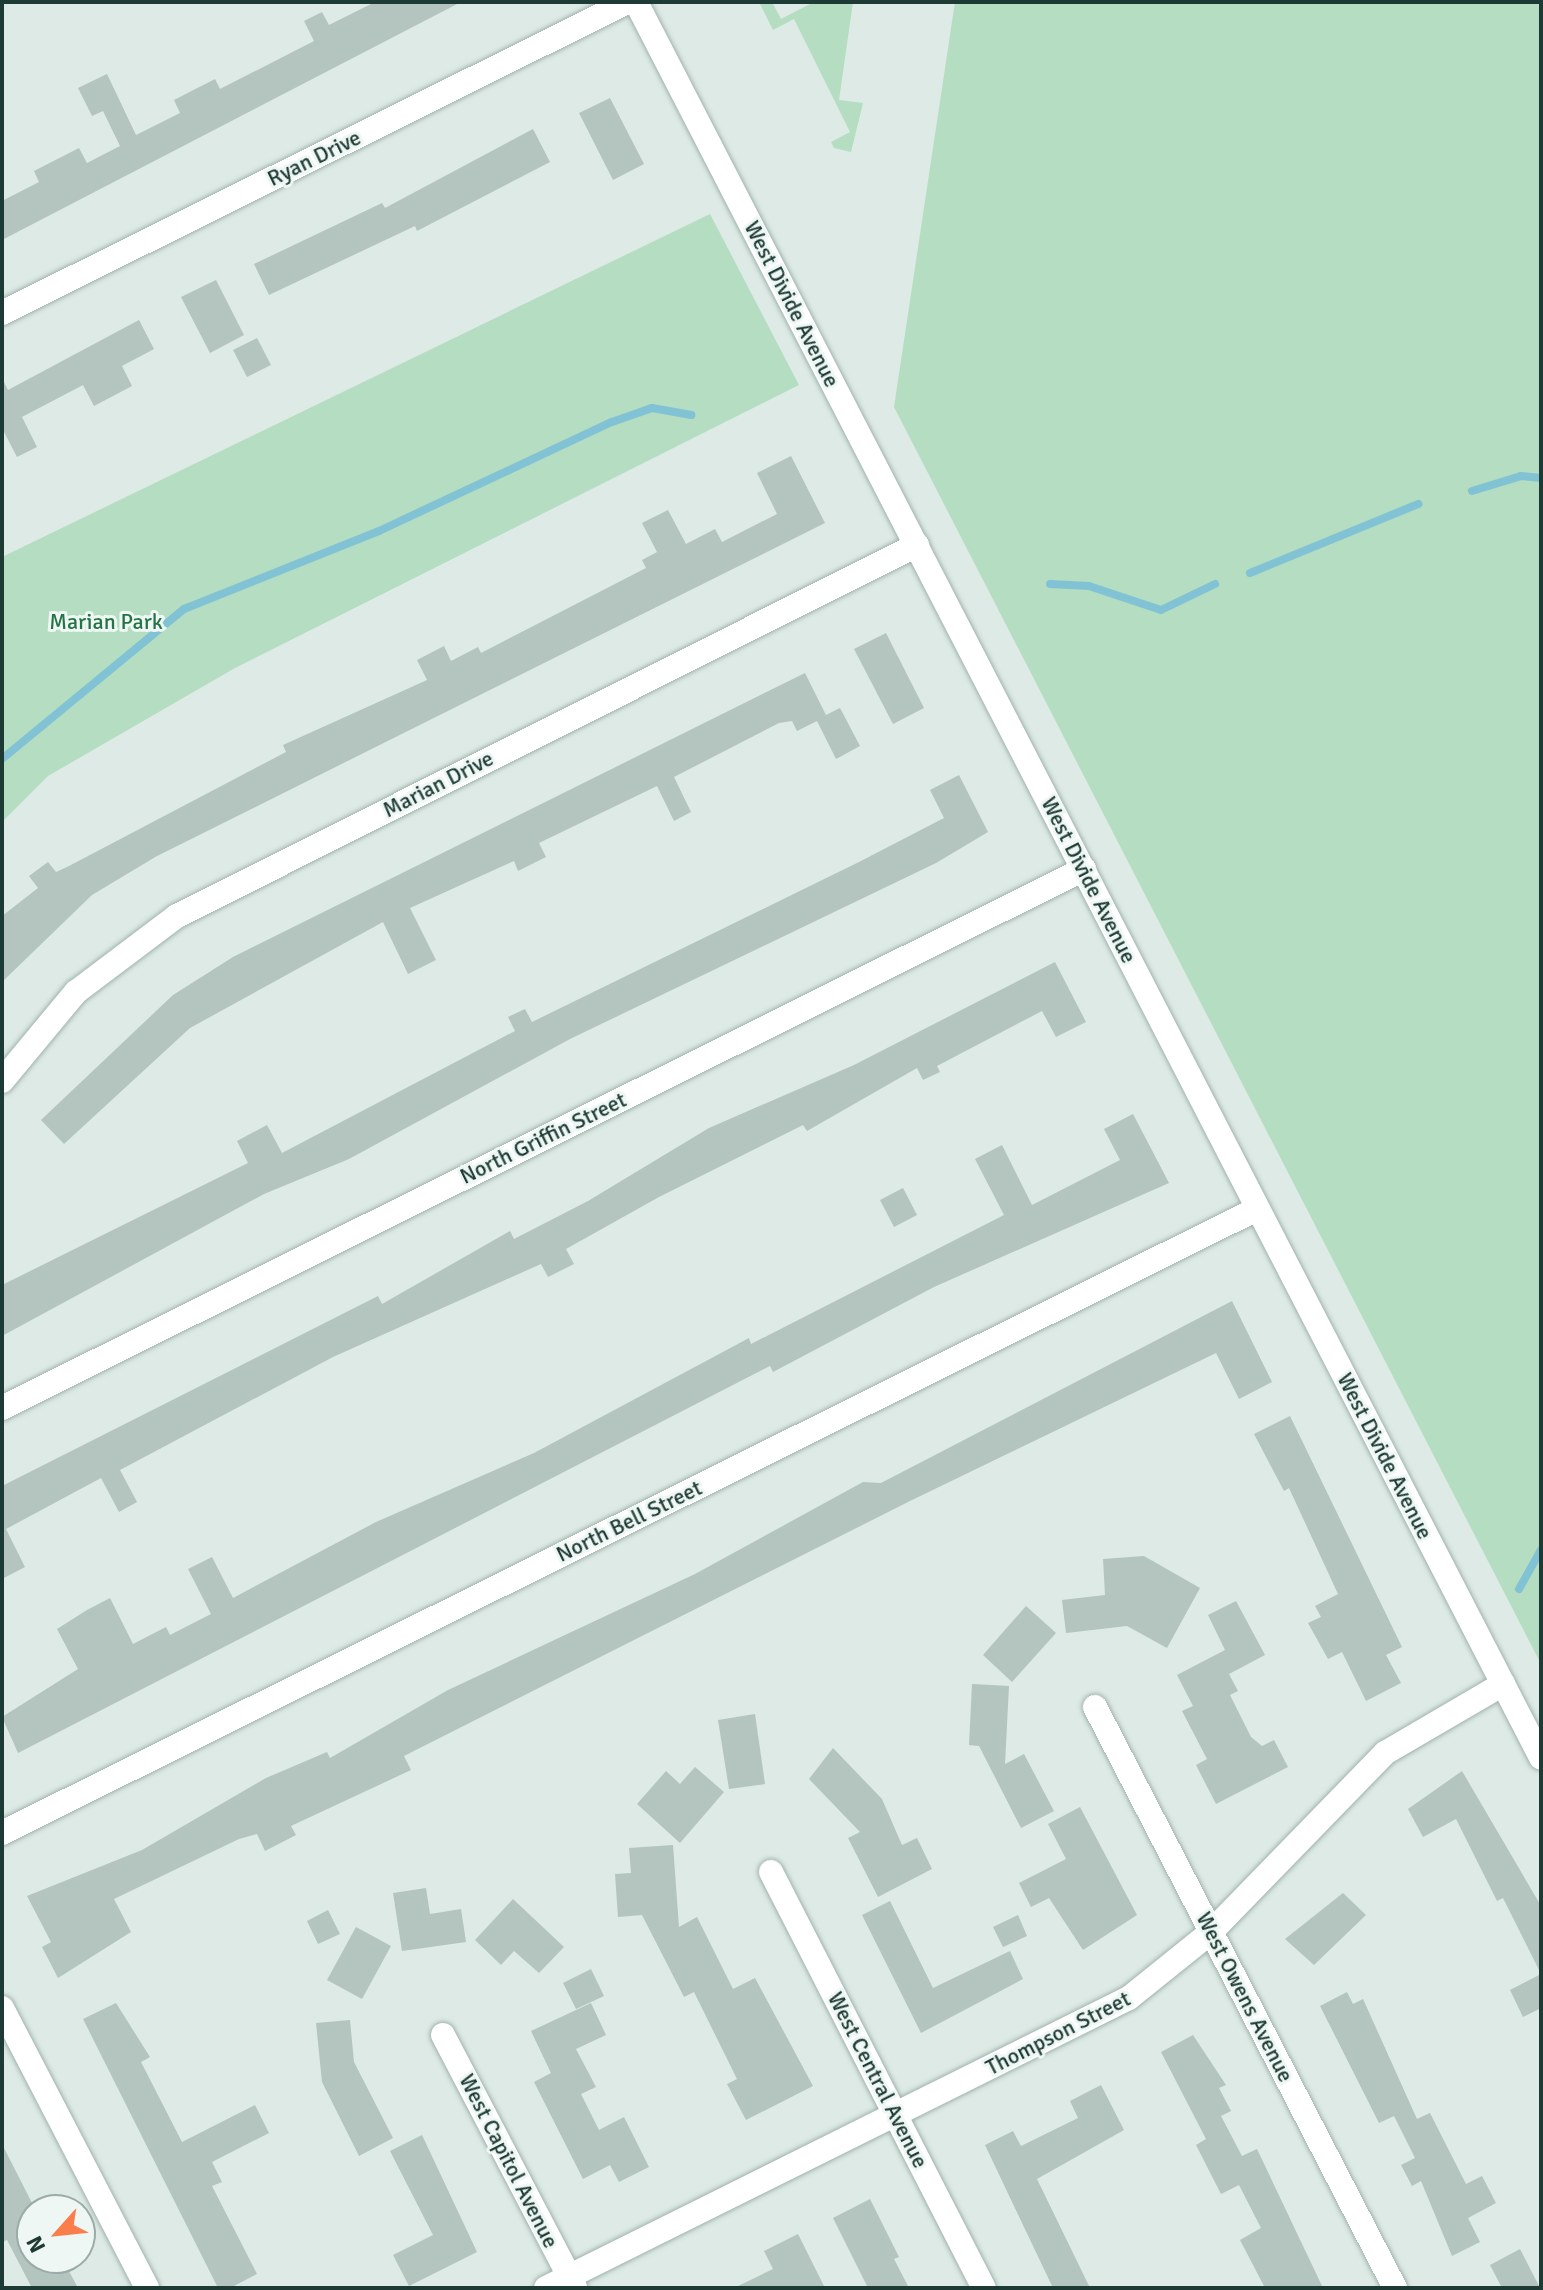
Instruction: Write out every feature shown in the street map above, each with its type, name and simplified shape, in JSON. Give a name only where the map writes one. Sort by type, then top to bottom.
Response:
[{"type":"street","name":"Ryan Drive","points":[[2,313],[627,2]]},
{"type":"street","name":"West Divide Avenue","points":[[636,2],[1541,1758]]},
{"type":"street","name":"Marian Drive","points":[[2,1081],[76,992],[177,916],[917,545]]},
{"type":"street","name":"North Griffin Street","points":[[2,1408],[1084,869]]},
{"type":"street","name":"North Bell Street","points":[[2,1833],[1257,1209]]},
{"type":"street","name":"Thompson Street","points":[[546,2288],[572,2282],[1129,1998],[1211,1932],[1385,1753],[1503,1684]]},
{"type":"street","name":"West Owens Avenue","points":[[1095,1707],[1395,2288]]},
{"type":"street","name":"West Central Avenue","points":[[771,1872],[984,2288]]},
{"type":"street","points":[[2,2008],[147,2288]]},
{"type":"street","name":"West Capitol Avenue","points":[[443,2035],[572,2282]]},
{"type":"green space","points":[[772,2],[781,19],[814,2],[853,2],[839,100],[863,103],[851,152],[834,148],[831,142],[850,132],[794,19],[773,30],[760,4]]},
{"type":"green space","points":[[955,2],[1541,2],[1541,1664],[894,407]]},
{"type":"green space","name":"Marian Park","points":[[710,214],[799,385],[235,668],[48,776],[2,822],[2,557]]},
{"type":"building","points":[[375,2],[461,2],[2,240],[2,201],[39,182],[34,171],[79,148],[87,163],[120,146],[103,111],[92,116],[78,88],[107,74],[136,135],[180,113],[174,100],[215,79],[220,89],[314,41],[304,21],[322,12],[329,25]]},
{"type":"building","points":[[610,98],[644,164],[613,180],[579,113]]},
{"type":"building","points":[[533,129],[550,162],[417,231],[415,226],[269,295],[254,264],[382,203],[385,208]]},
{"type":"building","points":[[216,280],[244,335],[210,353],[181,297]]},
{"type":"building","points":[[139,320],[154,349],[122,366],[132,386],[94,406],[83,385],[22,417],[37,447],[17,457],[2,428],[2,378],[8,390]]},
{"type":"building","points":[[257,338],[271,365],[247,377],[233,350]]},
{"type":"building","points":[[791,456],[825,523],[157,856],[92,895],[2,982],[2,916],[38,888],[29,876],[48,862],[56,872],[69,866],[286,752],[283,745],[427,680],[417,660],[444,646],[451,661],[478,647],[481,653],[646,568],[642,560],[657,552],[642,523],[668,510],[686,544],[715,529],[722,542],[777,514],[757,473]]},
{"type":"building","points":[[886,633],[924,708],[893,724],[854,649]]},
{"type":"building","points":[[805,673],[826,715],[840,708],[860,746],[836,759],[817,721],[797,731],[792,721],[779,723],[674,777],[691,812],[674,821],[657,786],[539,843],[546,857],[518,871],[514,861],[410,908],[436,960],[408,974],[383,922],[190,1028],[64,1144],[41,1120],[173,995],[233,957]]},
{"type":"building","points":[[959,775],[988,832],[936,863],[570,1039],[349,1159],[264,1194],[2,1336],[2,1285],[248,1163],[237,1141],[267,1125],[282,1153],[515,1031],[508,1017],[525,1009],[532,1022],[859,862],[944,818],[930,790]]},
{"type":"building","points":[[1055,962],[1086,1022],[1056,1037],[1042,1011],[937,1066],[940,1072],[923,1080],[917,1068],[807,1131],[803,1125],[659,1197],[566,1249],[574,1264],[548,1277],[541,1264],[333,1357],[120,1470],[137,1502],[119,1512],[101,1478],[6,1529],[25,1567],[2,1579],[2,1486],[378,1296],[382,1304],[510,1231],[514,1239],[588,1201],[709,1128],[854,1065]]},
{"type":"building","points":[[1133,1114],[1169,1183],[934,1287],[773,1372],[770,1366],[18,1753],[2,1717],[78,1669],[57,1629],[87,1610],[110,1598],[133,1644],[166,1627],[170,1635],[211,1614],[188,1569],[212,1557],[233,1598],[376,1522],[534,1453],[749,1338],[751,1344],[1004,1215],[975,1159],[1002,1145],[1032,1205],[1120,1160],[1104,1129]]},
{"type":"building","points":[[903,1188],[917,1215],[894,1227],[880,1200]]},
{"type":"building","points":[[1232,1301],[1272,1382],[1239,1399],[1216,1353],[910,1501],[404,1756],[411,1770],[291,1826],[296,1835],[265,1851],[257,1834],[239,1839],[114,1899],[131,1932],[58,1978],[42,1947],[51,1942],[27,1896],[142,1850],[266,1778],[327,1752],[330,1758],[448,1690],[695,1574],[863,1482],[881,1483]]},
{"type":"building","points":[[1290,1416],[1402,1647],[1386,1655],[1401,1683],[1366,1701],[1342,1652],[1328,1659],[1308,1623],[1321,1617],[1315,1606],[1338,1594],[1289,1488],[1284,1491],[1254,1434]]},
{"type":"building","points":[[1144,1556],[1200,1588],[1167,1648],[1127,1626],[1066,1633],[1062,1600],[1105,1595],[1103,1559]]},
{"type":"building","points":[[1236,1601],[1265,1655],[1229,1674],[1238,1691],[1230,1695],[1251,1737],[1262,1746],[1274,1740],[1288,1767],[1216,1804],[1196,1765],[1207,1759],[1182,1711],[1193,1706],[1177,1675],[1225,1650],[1208,1615]]},
{"type":"building","points":[[1026,1606],[1056,1633],[1012,1682],[983,1655]]},
{"type":"building","points":[[972,1684],[1009,1686],[1005,1764],[1024,1754],[1054,1811],[1021,1828],[979,1746],[969,1745]]},
{"type":"building","points":[[755,1714],[765,1784],[729,1789],[718,1720]]},
{"type":"building","points":[[833,1748],[882,1799],[902,1845],[917,1838],[932,1869],[878,1897],[848,1838],[860,1832],[809,1779]]},
{"type":"building","points":[[695,1767],[724,1792],[680,1843],[637,1804],[666,1771],[680,1784]]},
{"type":"building","points":[[1462,1771],[1541,1906],[1541,1974],[1503,1898],[1497,1901],[1456,1819],[1423,1837],[1408,1809]]},
{"type":"building","points":[[1080,1807],[1137,1915],[1083,1950],[1049,1898],[1031,1907],[1019,1883],[1066,1859],[1048,1824]]},
{"type":"building","points":[[673,1845],[679,1927],[697,1917],[733,1989],[755,1978],[813,2086],[746,2120],[727,2084],[737,2079],[694,1992],[684,1997],[642,1915],[618,1917],[615,1874],[631,1873],[629,1848]]},
{"type":"building","points":[[426,1888],[430,1914],[461,1909],[466,1942],[402,1951],[393,1893]]},
{"type":"building","points":[[1343,1893],[1366,1915],[1314,1965],[1285,1939]]},
{"type":"building","points":[[513,1899],[564,1947],[539,1973],[514,1951],[501,1965],[475,1940]]},
{"type":"building","points":[[890,1901],[933,1988],[1010,1951],[1023,1979],[921,2033],[862,1915]]},
{"type":"building","points":[[328,1910],[340,1934],[318,1944],[307,1921]]},
{"type":"building","points":[[1018,1915],[1027,1936],[1003,1947],[993,1927]]},
{"type":"building","points":[[356,1927],[391,1946],[362,1999],[327,1980]]},
{"type":"building","points":[[591,1969],[604,1996],[576,2009],[563,1983]]},
{"type":"building","points":[[1541,1974],[1541,2008],[1523,2017],[1510,1990]]},
{"type":"building","points":[[1347,1992],[1353,2004],[1363,1999],[1417,2119],[1430,2113],[1466,2184],[1482,2176],[1496,2203],[1468,2218],[1480,2242],[1452,2256],[1421,2181],[1412,2186],[1401,2165],[1415,2158],[1394,2116],[1379,2123],[1320,2006]]},
{"type":"building","points":[[116,2003],[150,2057],[141,2062],[182,2142],[255,2105],[269,2133],[212,2162],[222,2182],[212,2186],[257,2274],[230,2288],[218,2288],[83,2019]]},
{"type":"building","points":[[591,2003],[606,2035],[576,2049],[596,2087],[581,2094],[599,2130],[624,2117],[649,2167],[619,2182],[610,2165],[583,2179],[534,2082],[551,2073],[531,2031]]},
{"type":"building","points":[[350,2020],[354,2062],[393,2138],[359,2156],[322,2082],[316,2023]]},
{"type":"building","points":[[1193,2035],[1226,2085],[1219,2088],[1231,2111],[1221,2116],[1242,2156],[1257,2149],[1323,2288],[1265,2288],[1240,2240],[1261,2228],[1239,2185],[1221,2194],[1196,2145],[1206,2139],[1161,2052]]},
{"type":"building","points":[[1101,2085],[1124,2130],[1037,2179],[1090,2288],[1053,2288],[985,2145],[1013,2131],[1021,2146],[1078,2118],[1070,2101]]},
{"type":"building","points":[[422,2135],[477,2252],[409,2286],[393,2255],[433,2235],[390,2151]]},
{"type":"building","points":[[2,2144],[27,2194],[16,2194],[16,2257],[7,2240],[2,2242]]},
{"type":"building","points":[[870,2199],[899,2257],[894,2259],[909,2288],[868,2288],[833,2218]]},
{"type":"building","points":[[798,2234],[825,2288],[734,2288],[773,2269],[764,2251]]},
{"type":"building","points":[[1520,2249],[1540,2288],[1502,2288],[1490,2265]]},
{"type":"building","points":[[25,2274],[71,2274],[78,2288],[32,2288]]},
{"type":"waterway","points":[[2,759],[184,609],[379,531],[612,422],[652,408],[691,415]]},
{"type":"waterway","points":[[1472,491],[1521,476],[1541,478]]},
{"type":"waterway","points":[[1250,573],[1418,504]]},
{"type":"waterway","points":[[1050,584],[1089,586],[1161,610],[1215,584]]},
{"type":"waterway","points":[[1519,1589],[1541,1550]]}]
